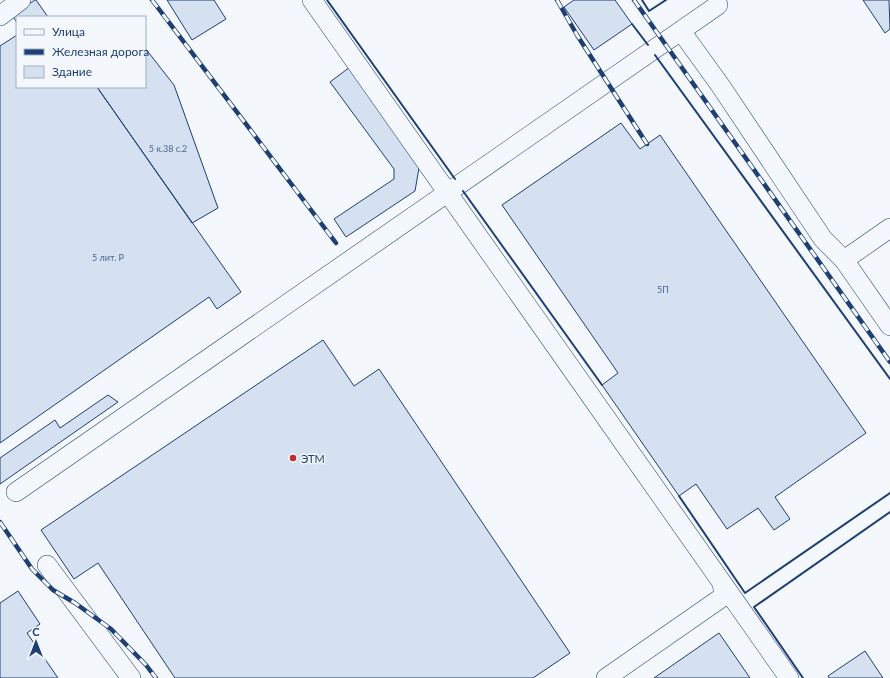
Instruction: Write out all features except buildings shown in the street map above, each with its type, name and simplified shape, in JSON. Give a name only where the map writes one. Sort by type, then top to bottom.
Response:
[{"type":"lane","points":[[0,16],[21,0]]},
{"type":"lane","points":[[312,0],[789,678]]},
{"type":"lane","points":[[16,492],[718,5]]},
{"type":"lane","points":[[681,31],[720,85],[823,239],[844,260],[890,326]]},
{"type":"lane","points":[[844,260],[890,228]]},
{"type":"lane","points":[[47,565],[131,678]]},
{"type":"lane","points":[[606,678],[724,596],[722,583]]},
{"type":"railway","points":[[152,0],[336,243]]},
{"type":"railway","points":[[557,0],[577,35],[647,144]]},
{"type":"railway","points":[[634,0],[890,362]]},
{"type":"railway","points":[[0,522],[32,569],[53,590],[75,603],[111,629],[146,665],[156,678]]},
{"type":"wall","points":[[327,0],[455,179]]},
{"type":"wall","points":[[642,0],[649,11],[666,0]]},
{"type":"wall","points":[[632,24],[648,45]]},
{"type":"wall","points":[[655,55],[890,379]]},
{"type":"wall","points":[[463,191],[602,385]]},
{"type":"wall","points":[[679,496],[745,593],[890,493]]},
{"type":"wall","points":[[803,678],[754,607],[890,512]]},
{"type":"place","name":"ЭТМ","points":[[293,458]]}]
